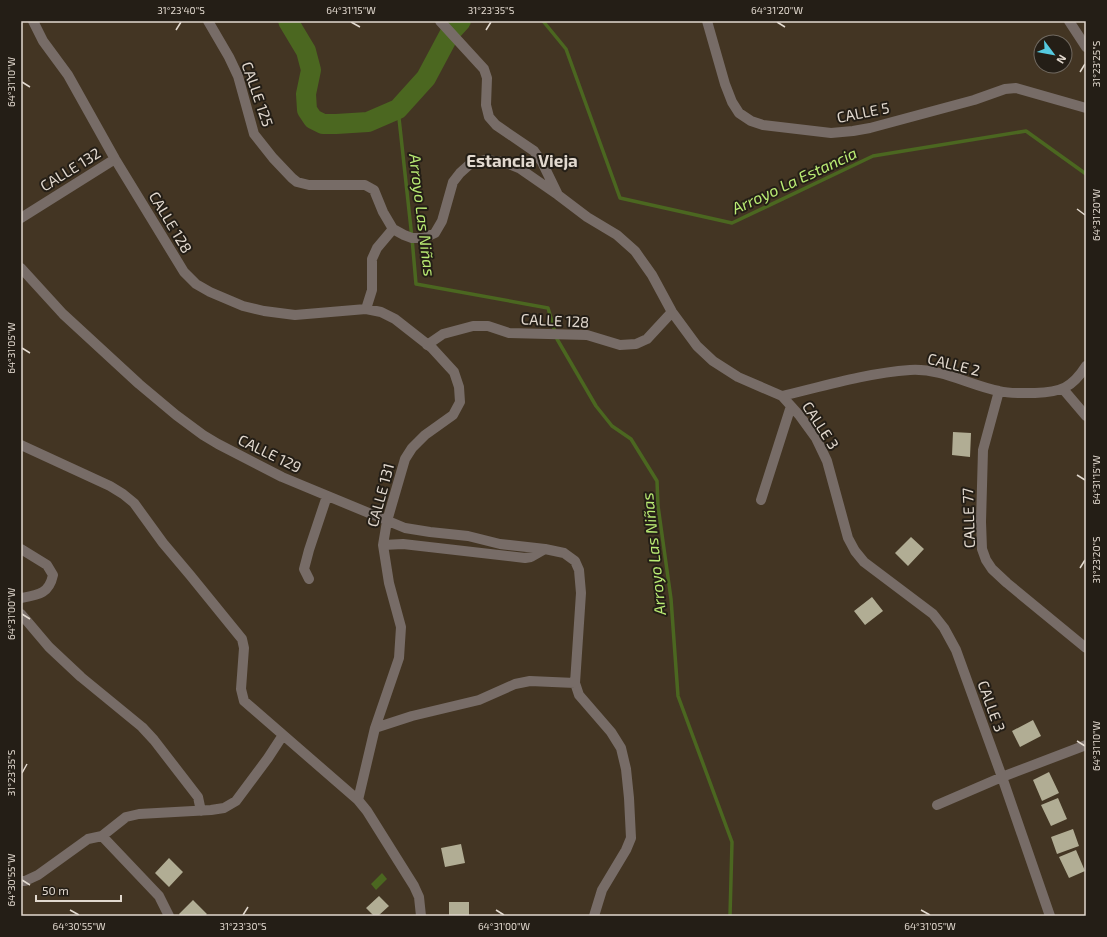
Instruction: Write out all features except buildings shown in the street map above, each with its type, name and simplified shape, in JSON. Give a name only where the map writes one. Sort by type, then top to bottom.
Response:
[{"type":"street","name":"CALLE 128","points":[[33,21],[43,41],[68,75],[115,159],[184,272],[196,284],[210,292],[243,306],[264,311],[295,315],[366,309]]},
{"type":"street","name":"CALLE 125","points":[[208,21],[238,76],[254,134],[273,158],[292,178],[298,182],[309,184],[365,185],[374,190],[383,212],[393,229]]},
{"type":"street","name":"CALLE 3","points":[[440,21],[484,69],[487,78],[486,105],[489,116],[496,125],[534,151],[542,162],[558,195],[587,217],[617,235],[635,250],[652,275],[672,312],[697,346],[713,361],[738,377],[782,396],[800,416],[816,438],[827,460],[848,538],[855,551],[864,562],[933,614],[944,628],[956,650],[1050,916]]},
{"type":"street","name":"CALLE 5","points":[[707,21],[725,84],[732,102],[739,113],[751,121],[763,125],[831,133],[853,131],[870,128],[974,100],[1005,89],[1016,88],[1086,108]]},
{"type":"street","points":[[1069,21],[1086,47]]},
{"type":"street","name":"CALLE 132","points":[[21,218],[115,159]]},
{"type":"street","points":[[366,309],[372,290],[372,259],[377,248],[393,229],[412,238],[424,238],[434,233],[442,221],[453,182],[470,164],[485,160],[504,162],[518,168],[558,195]]},
{"type":"street","name":"CALLE 129","points":[[21,268],[63,314],[139,384],[176,415],[218,444],[282,478],[405,528],[468,536],[500,544],[545,549],[564,553],[575,561],[579,570],[581,592],[575,683]]},
{"type":"street","name":"CALLE 131","points":[[358,800],[375,728],[399,658],[401,627],[389,582],[383,545],[387,521],[405,459],[412,448],[425,435],[452,415],[460,402],[459,388],[454,372],[432,348],[395,319],[381,312],[366,309]]},
{"type":"street","name":"CALLE 128","points":[[427,345],[443,334],[473,326],[488,326],[509,332],[587,335],[620,345],[636,344],[647,339],[672,312]]},
{"type":"street","name":"CALLE 2","points":[[782,396],[879,373],[912,370],[933,372],[998,391],[1017,393],[1050,393],[1063,389],[1078,378],[1086,366]]},
{"type":"street","points":[[1063,389],[1086,416]]},
{"type":"street","name":"CALLE 77","points":[[998,391],[983,450],[981,522],[982,549],[986,560],[992,569],[1086,648]]},
{"type":"street","points":[[761,500],[791,406]]},
{"type":"street","points":[[21,445],[110,486],[134,503],[163,543],[242,639],[244,648],[241,689],[244,700],[358,800],[367,811],[414,886],[419,897],[419,915]]},
{"type":"street","points":[[309,579],[304,569],[327,496]]},
{"type":"street","points":[[383,545],[403,544],[525,558],[545,549]]},
{"type":"street","points":[[21,549],[47,565],[53,575],[48,588],[38,594],[21,598]]},
{"type":"street","points":[[21,614],[49,647],[81,677],[142,728],[154,740],[198,797],[201,811]]},
{"type":"street","points":[[375,728],[412,716],[479,700],[515,684],[530,681],[575,683],[579,696],[611,732],[621,748],[626,769],[629,798],[631,838],[626,850],[602,890],[594,916]]},
{"type":"street","points":[[21,881],[25,881],[38,875],[88,840],[102,836],[126,817],[139,814],[201,811],[224,808],[236,801],[283,735]]},
{"type":"street","points":[[937,805],[1002,777],[1086,745]]},
{"type":"street","points":[[102,836],[159,896],[169,916]]},
{"type":"shaded area","points":[[382,873],[387,879],[376,890],[371,884]]},
{"type":"waterway","points":[[288,21],[306,51],[311,70],[306,94],[307,110],[313,119],[323,124],[368,122],[398,109],[426,78],[450,33],[461,21]]},
{"type":"waterway","name":"Arroyo La Estancia","points":[[543,21],[566,49],[620,198],[732,223],[873,156],[1026,131],[1086,174]]},
{"type":"waterway","name":"Arroyo Las Niñas","points":[[398,109],[416,284],[548,308],[557,339],[596,406],[612,426],[631,439],[657,481],[658,506],[671,599],[678,696],[732,842],[730,916]]},
{"type":"district","name":"Estancia Vieja","points":[[522,160]]}]
